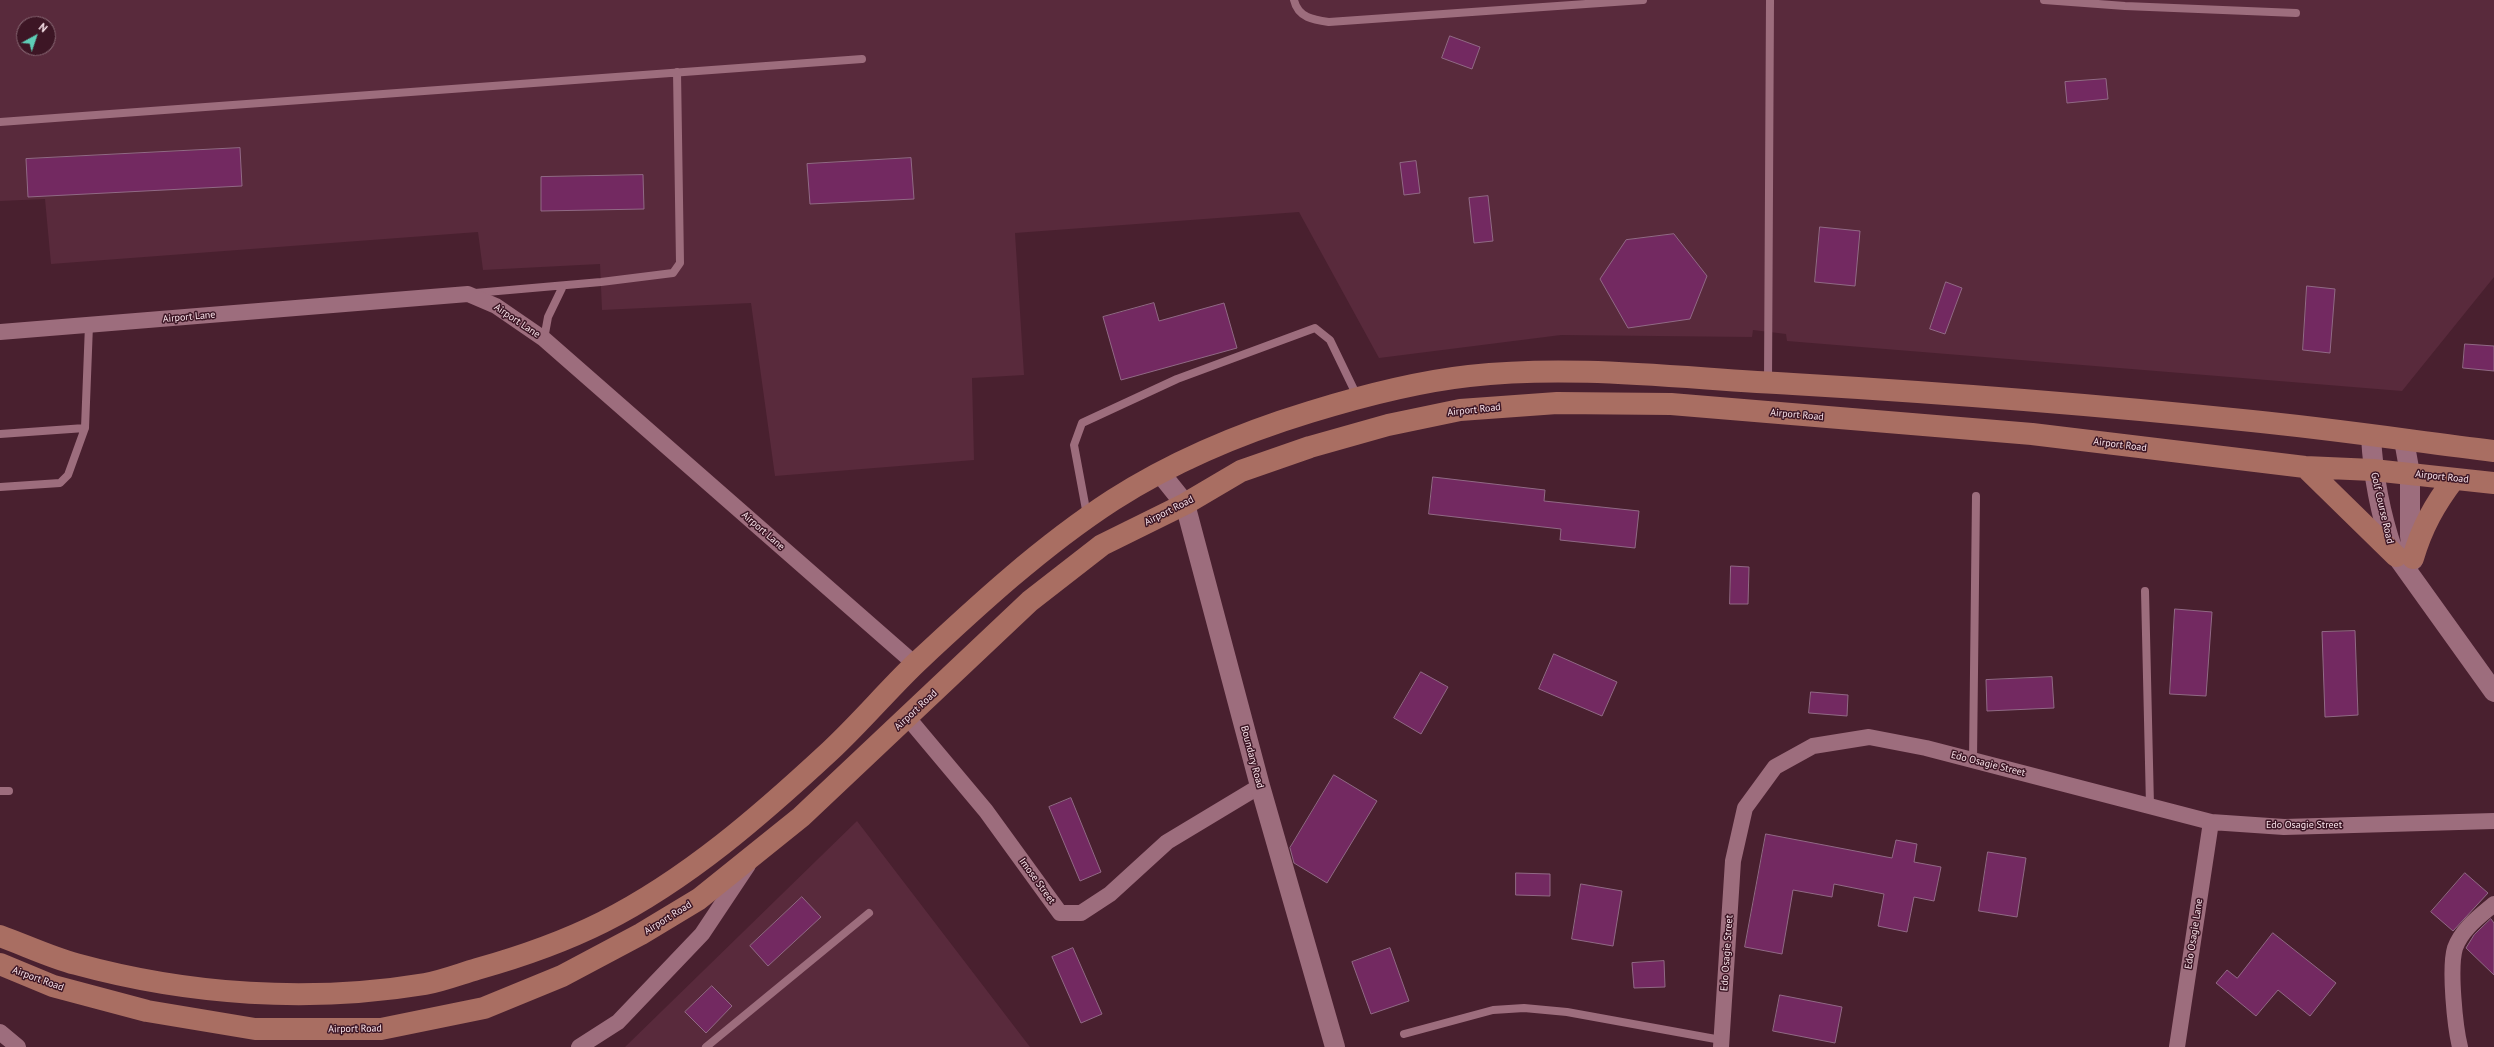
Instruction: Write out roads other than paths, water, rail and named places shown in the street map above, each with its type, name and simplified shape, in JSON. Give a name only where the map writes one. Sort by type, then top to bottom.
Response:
[{"type":"main road","points":[[0,936],[72,963],[168,984],[261,994],[324,995],[430,983],[527,954],[603,922],[662,888],[742,828],[833,748],[915,664],[996,592],[1052,544],[1114,500],[1189,457],[1248,432],[1391,389],[1469,376],[1526,373],[1623,373],[1951,394],[2256,421],[2494,451]]},
{"type":"main road","name":"Airport Road","points":[[0,964],[53,986],[147,1011],[255,1029],[381,1029],[484,1008],[562,976],[641,934],[699,899],[801,817],[908,718],[1030,601],[1102,545],[1185,504],[1241,471],[1310,447],[1388,425],[1460,410],[1557,403],[1671,404],[2032,434],[2305,467],[2373,470],[2494,483]]},
{"type":"main road","points":[[2305,467],[2407,563],[2434,506],[2454,479]]},
{"type":"main road","points":[[742,828],[758,851]]},
{"type":"street","name":"Airport Lane","points":[[0,332],[468,294],[496,306],[544,339],[915,664]]},
{"type":"street","name":"Golf Course Road","points":[[2371,436],[2373,470],[2385,528],[2494,692]]},
{"type":"street","name":"Golf Course Road","points":[[2404,440],[2410,474],[2410,536],[2407,563]]},
{"type":"street","name":"Boundary Road","points":[[1160,474],[1185,504],[1260,786],[1335,1047]]},
{"type":"street","name":"Imose Street","points":[[908,718],[986,811],[1060,913],[1081,913],[1110,894],[1167,842],[1260,786]]},
{"type":"street","name":"Edo Osagie Street","points":[[1721,1043],[1733,862],[1745,808],[1775,767],[1813,746],[1869,737],[1972,760],[2210,822],[2284,827],[2494,821]]},
{"type":"street","name":"Edo Osagie Lane","points":[[2177,1047],[2210,822]]},
{"type":"street","points":[[579,1047],[618,1022],[702,934],[758,851]]},
{"type":"street","points":[[2460,1047],[2456,1031],[2453,974],[2455,948],[2468,926],[2494,904]]},
{"type":"street","points":[[0,1032],[18,1047]]},
{"type":"lane","points":[[1294,0],[1298,10],[1306,17],[1329,22],[1643,0]]},
{"type":"lane","points":[[1768,383],[1770,0]]},
{"type":"lane","points":[[2044,0],[2166,4],[2296,13]]},
{"type":"lane","points":[[0,122],[862,58]]},
{"type":"lane","points":[[468,294],[563,286],[673,272],[680,263],[677,72]]},
{"type":"lane","points":[[544,339],[548,317],[563,286]]},
{"type":"lane","points":[[0,487],[60,483],[68,475],[86,428],[89,325]]},
{"type":"lane","points":[[1088,519],[1074,446],[1082,423],[1177,379],[1315,328],[1330,340],[1358,398]]},
{"type":"lane","points":[[0,434],[86,428]]},
{"type":"lane","points":[[1972,760],[1976,496]]},
{"type":"lane","points":[[2145,591],[2150,806]]},
{"type":"lane","points":[[0,791],[9,791]]},
{"type":"lane","points":[[706,1047],[868,913]]},
{"type":"lane","points":[[1404,1034],[1493,1010],[1524,1008],[1567,1012],[1721,1043]]}]
